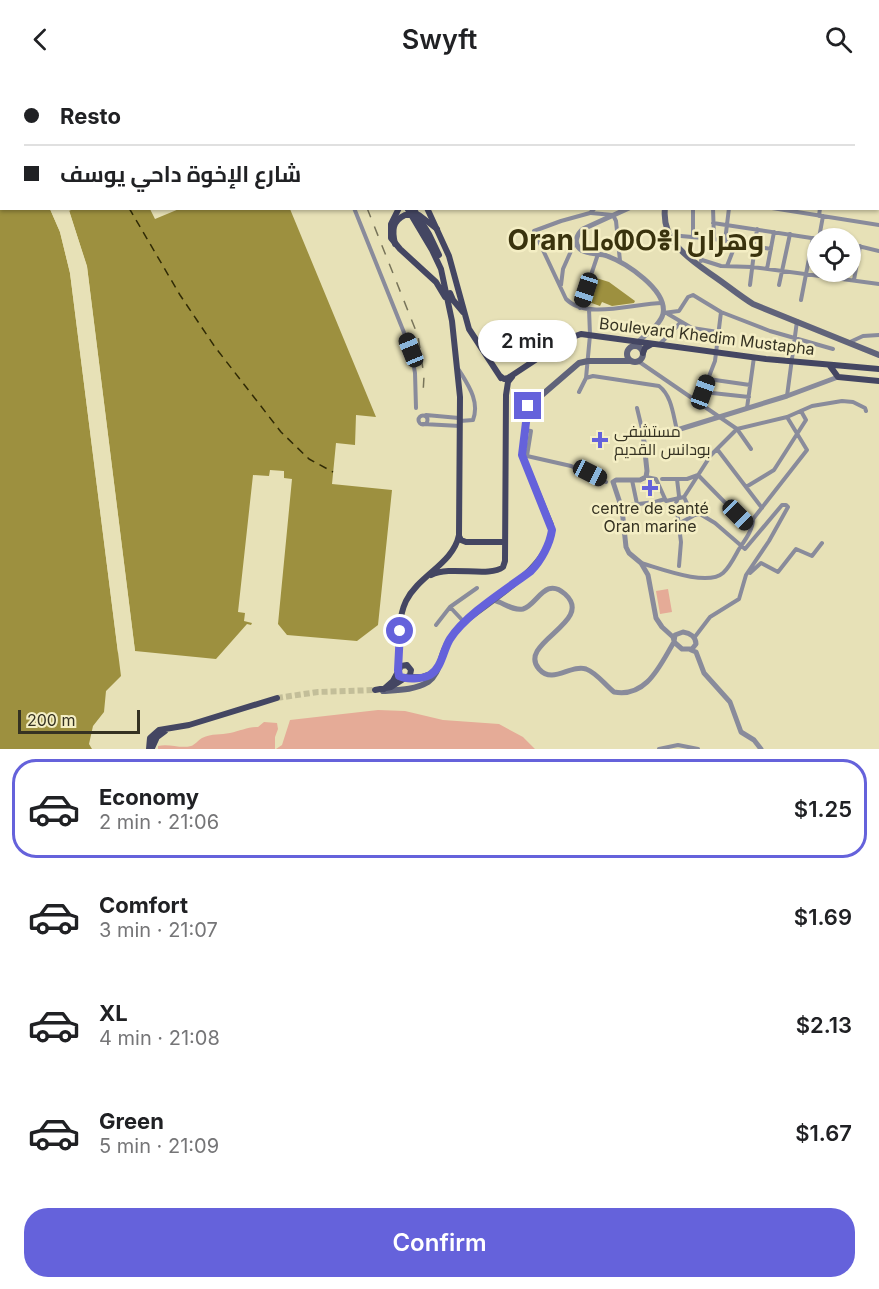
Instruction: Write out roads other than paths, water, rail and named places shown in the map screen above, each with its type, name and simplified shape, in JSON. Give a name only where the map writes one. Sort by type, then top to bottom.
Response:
[{"type":"main road","points":[[398,210],[390,229],[391,238],[436,282],[448,303],[452,321]]},
{"type":"main road","points":[[406,678],[399,646],[403,609],[409,596],[456,548],[459,535],[460,422],[458,369],[452,321],[441,269],[408,210]]},
{"type":"main road","points":[[414,210],[436,246],[453,300],[463,312]]},
{"type":"main road","points":[[423,580],[437,572],[451,570],[500,570],[505,561],[505,386],[469,329],[449,256],[428,210]]},
{"type":"main road","points":[[665,210],[670,235],[680,251],[701,264],[753,304],[879,355]]},
{"type":"main road","points":[[395,244],[393,228],[398,219],[405,215],[419,216],[437,229]]},
{"type":"main road","name":"Boulevard Khedim Mustapha","points":[[513,376],[573,335],[590,335],[639,348],[655,344],[830,366],[838,377]]},
{"type":"main road","points":[[632,359],[629,350],[655,344]]},
{"type":"main road","points":[[406,678],[397,684],[375,690],[404,689],[421,685],[433,677],[447,643],[464,622],[534,568],[551,534],[551,525],[522,459],[528,406],[579,363],[619,362],[632,359],[639,348]]},
{"type":"main road","points":[[830,366],[835,364],[879,369]]},
{"type":"main road","points":[[499,375],[506,379],[513,376]]},
{"type":"main road","points":[[506,395],[508,382],[513,376]]},
{"type":"main road","points":[[838,377],[879,382]]},
{"type":"main road","points":[[459,535],[461,540],[466,542],[505,542]]},
{"type":"main road","points":[[444,561],[444,567],[451,570]]},
{"type":"main road","points":[[403,669],[427,674],[439,665]]},
{"type":"main road","points":[[403,669],[400,677],[428,676],[439,665]]},
{"type":"main road","points":[[384,689],[403,669]]},
{"type":"main road","points":[[150,749],[160,733],[277,698]]},
{"type":"street","points":[[355,210],[411,350],[415,373],[416,408],[423,424]]},
{"type":"street","points":[[590,213],[594,210]]},
{"type":"street","points":[[561,286],[563,269],[578,233],[624,210]]},
{"type":"street","points":[[693,210],[693,237]]},
{"type":"street","points":[[713,210],[714,239]]},
{"type":"street","points":[[725,241],[729,210]]},
{"type":"street","points":[[784,210],[879,225]]},
{"type":"street","points":[[818,228],[820,210]]},
{"type":"street","points":[[613,215],[590,213],[534,231],[569,302],[580,308],[589,309],[662,303]]},
{"type":"street","points":[[613,215],[616,221],[620,261]]},
{"type":"street","points":[[713,223],[807,237]]},
{"type":"street","points":[[750,285],[758,230]]},
{"type":"street","points":[[767,269],[774,232]]},
{"type":"street","points":[[779,285],[790,234]]},
{"type":"street","points":[[670,235],[714,239],[771,249]]},
{"type":"street","points":[[702,238],[701,264],[752,267],[806,274]]},
{"type":"street","points":[[576,239],[580,249],[620,261],[653,287],[662,303],[663,313],[639,348]]},
{"type":"street","points":[[727,266],[736,243]]},
{"type":"street","points":[[861,246],[879,251]]},
{"type":"street","points":[[580,308],[598,253]]},
{"type":"street","points":[[801,300],[807,270]]},
{"type":"street","points":[[861,281],[879,284]]},
{"type":"street","points":[[663,313],[679,311],[690,295],[721,312],[770,331],[832,349]]},
{"type":"street","points":[[579,392],[586,378],[590,335],[589,309]]},
{"type":"street","points":[[699,402],[716,352],[721,312]]},
{"type":"street","points":[[663,313],[692,328],[718,332]]},
{"type":"street","points":[[788,396],[798,321]]},
{"type":"street","points":[[655,344],[681,322]]},
{"type":"street","points":[[849,342],[863,336],[879,335]]},
{"type":"street","points":[[747,408],[754,357]]},
{"type":"street","points":[[632,359],[737,429],[751,449]]},
{"type":"street","points":[[423,424],[473,420],[475,400],[458,369]]},
{"type":"street","points":[[586,378],[592,376],[612,378],[659,386],[668,397],[677,430]]},
{"type":"street","points":[[644,433],[677,430],[788,396],[838,377]]},
{"type":"street","points":[[708,380],[750,385]]},
{"type":"street","points":[[703,392],[748,397]]},
{"type":"street","points":[[622,506],[676,500],[684,497],[717,448],[737,429],[786,417],[812,406],[842,401],[853,402],[865,408],[866,411]]},
{"type":"street","points":[[416,408],[428,420],[423,424]]},
{"type":"street","points":[[637,408],[644,433],[646,477]]},
{"type":"street","points":[[746,487],[774,470],[806,420],[801,411]]},
{"type":"street","points":[[419,419],[424,415],[460,422]]},
{"type":"street","points":[[666,500],[656,479],[646,477],[616,480],[613,484],[622,506],[626,547],[629,553],[641,563],[679,576],[716,576],[724,573],[751,529],[753,519],[807,450],[786,417]]},
{"type":"street","points":[[524,430],[531,431],[527,456],[571,466],[606,482]]},
{"type":"street","points":[[717,448],[762,508]]},
{"type":"street","points":[[662,479],[687,479],[698,475]]},
{"type":"street","points":[[698,475],[751,529]]},
{"type":"street","points":[[677,479],[679,496],[676,500],[681,542],[679,566]]},
{"type":"street","points":[[632,480],[637,504]]},
{"type":"street","points":[[684,497],[693,513],[700,514],[715,523],[745,549],[782,505],[788,506],[769,542],[747,575],[739,599],[710,617],[695,640],[694,648],[690,650]]},
{"type":"street","points":[[678,524],[693,516],[693,513]]},
{"type":"street","points":[[747,575],[761,563],[778,572],[796,549],[812,556],[822,543]]},
{"type":"street","points":[[641,563],[650,581],[656,618],[682,649]]},
{"type":"street","points":[[436,625],[450,607],[477,588]]},
{"type":"street","points":[[493,600],[517,609],[527,607],[542,592],[549,590],[562,592],[569,600],[571,610],[568,620],[540,646],[535,659],[538,668],[546,674],[556,675],[576,668],[585,669],[614,692],[632,692],[646,684],[673,651],[690,650],[698,655],[704,671],[730,702],[741,732],[754,740],[761,749]]},
{"type":"street","points":[[502,592],[505,600],[517,609]]},
{"type":"street","points":[[450,607],[464,622]]},
{"type":"street","points":[[662,627],[678,633],[686,632],[695,640],[711,681]]},
{"type":"street","points":[[660,666],[678,633]]},
{"type":"street","points":[[659,749],[678,745],[698,749]]},
{"type":"tunnel","points":[[277,698],[318,692],[375,690]]},
{"type":"railway","points":[[368,210],[418,336],[424,376],[423,394]]},
{"type":"place","name":"مستشفى بودانس القديم","points":[[600,440]]},
{"type":"place","name":"centre de santé Oran marine","points":[[650,488]]},
{"type":"district","name":"Oran ⵡⴰⵀⵔⴻⵏ وهران","points":[[636,240]]}]
